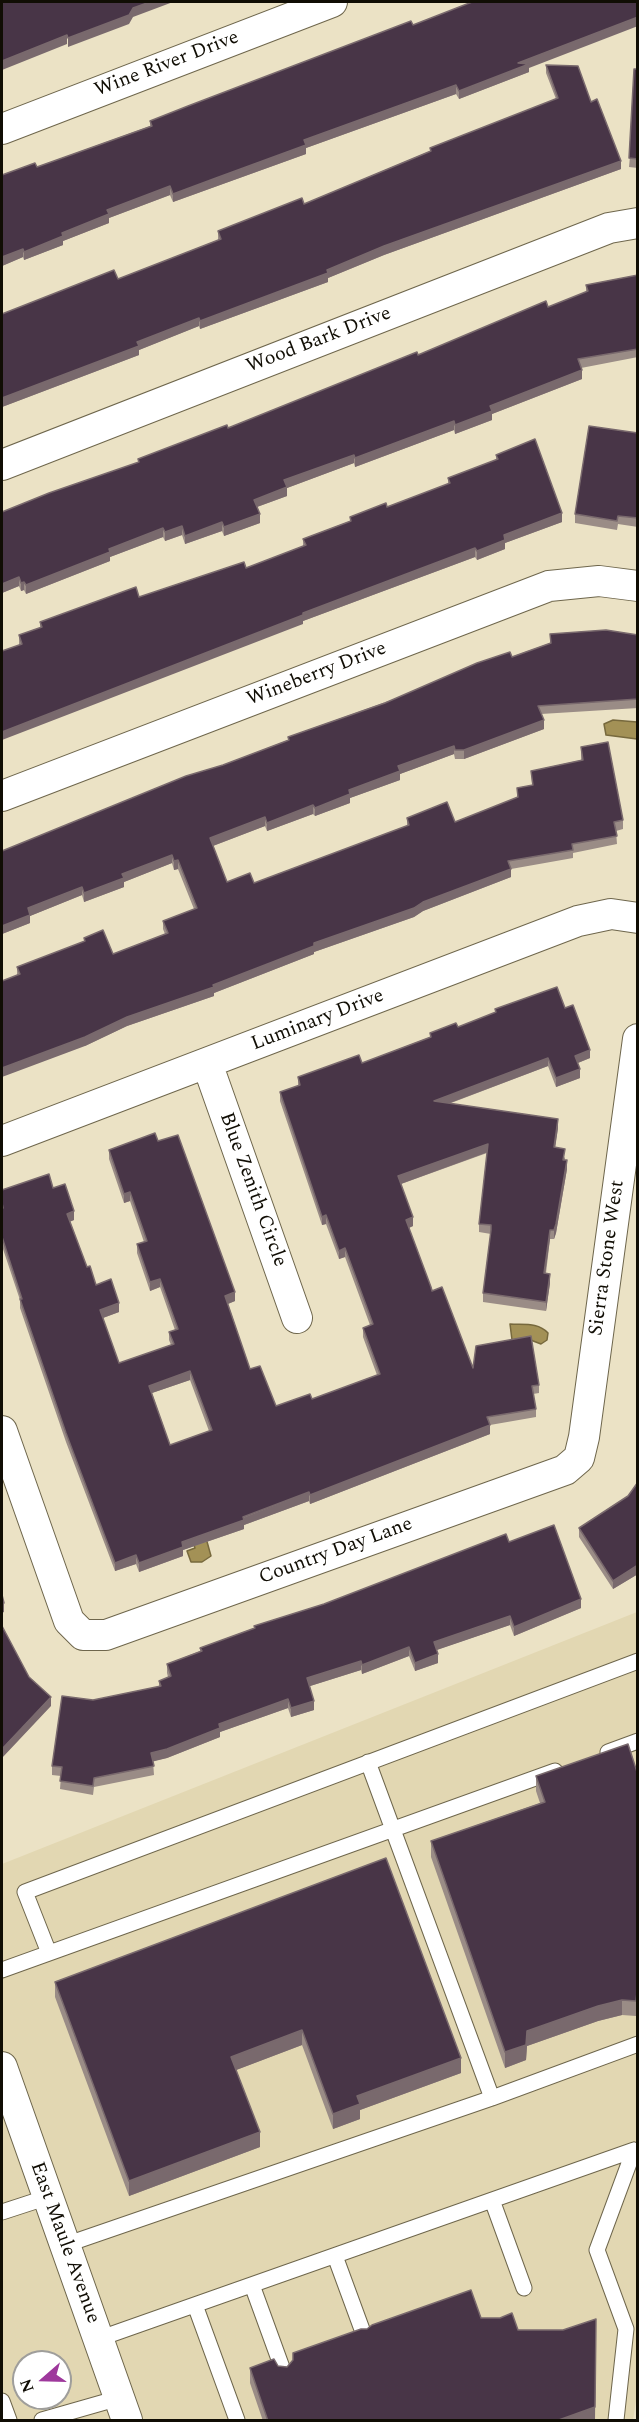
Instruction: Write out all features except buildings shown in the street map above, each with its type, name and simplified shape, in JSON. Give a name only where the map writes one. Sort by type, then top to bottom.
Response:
[{"type":"street","name":"Wine River Drive","points":[[2,129],[332,2]]},
{"type":"street","name":"Wood Bark Drive","points":[[2,465],[609,228],[638,224]]},
{"type":"street","name":"Wineberry Drive","points":[[2,796],[549,586],[600,581],[638,586]]},
{"type":"street","name":"Luminary Drive","points":[[2,1141],[578,921],[611,914],[638,918]]},
{"type":"street","name":"Sierra Stone West","points":[[566,1470],[579,1458],[584,1437],[638,1040]]},
{"type":"street","name":"Blue Zenith Circle","points":[[207,1064],[297,1317]]},
{"type":"street","name":"Country Day Lane","points":[[2,1431],[69,1622],[83,1635],[106,1635],[566,1470]]},
{"type":"street","name":"East Maule Avenue","points":[[2,2067],[123,2409]]},
{"type":"lane","points":[[49,1953],[25,1892],[638,1661]]},
{"type":"lane","points":[[593,1757],[638,1741]]},
{"type":"lane","points":[[368,1762],[492,2098]]},
{"type":"lane","points":[[2,1970],[571,1765]]},
{"type":"lane","points":[[65,2245],[492,2098],[638,2044]]},
{"type":"lane","points":[[98,2339],[634,2150],[597,2250],[626,2329],[616,2421]]},
{"type":"lane","points":[[2,2212],[48,2197]]},
{"type":"lane","points":[[492,2200],[524,2288]]},
{"type":"lane","points":[[335,2256],[364,2335]]},
{"type":"lane","points":[[252,2285],[284,2373]]},
{"type":"lane","points":[[195,2305],[237,2421]]},
{"type":"lane","points":[[2,2401],[9,2421]]},
{"type":"lane","points":[[42,2421],[123,2409]]},
{"type":"shaded area","points":[[613,720],[637,722],[637,739],[606,735],[604,724]]},
{"type":"shaded area","points":[[510,1324],[540,1327],[548,1333],[547,1340],[541,1344],[528,1339],[512,1340]]},
{"type":"shaded area","points":[[187,1524],[206,1538],[211,1556],[202,1562],[191,1562],[187,1551],[195,1548]]},
{"type":"shaded area","points":[[637,1612],[638,2388],[633,2420],[2,2420],[2,1864]]}]
